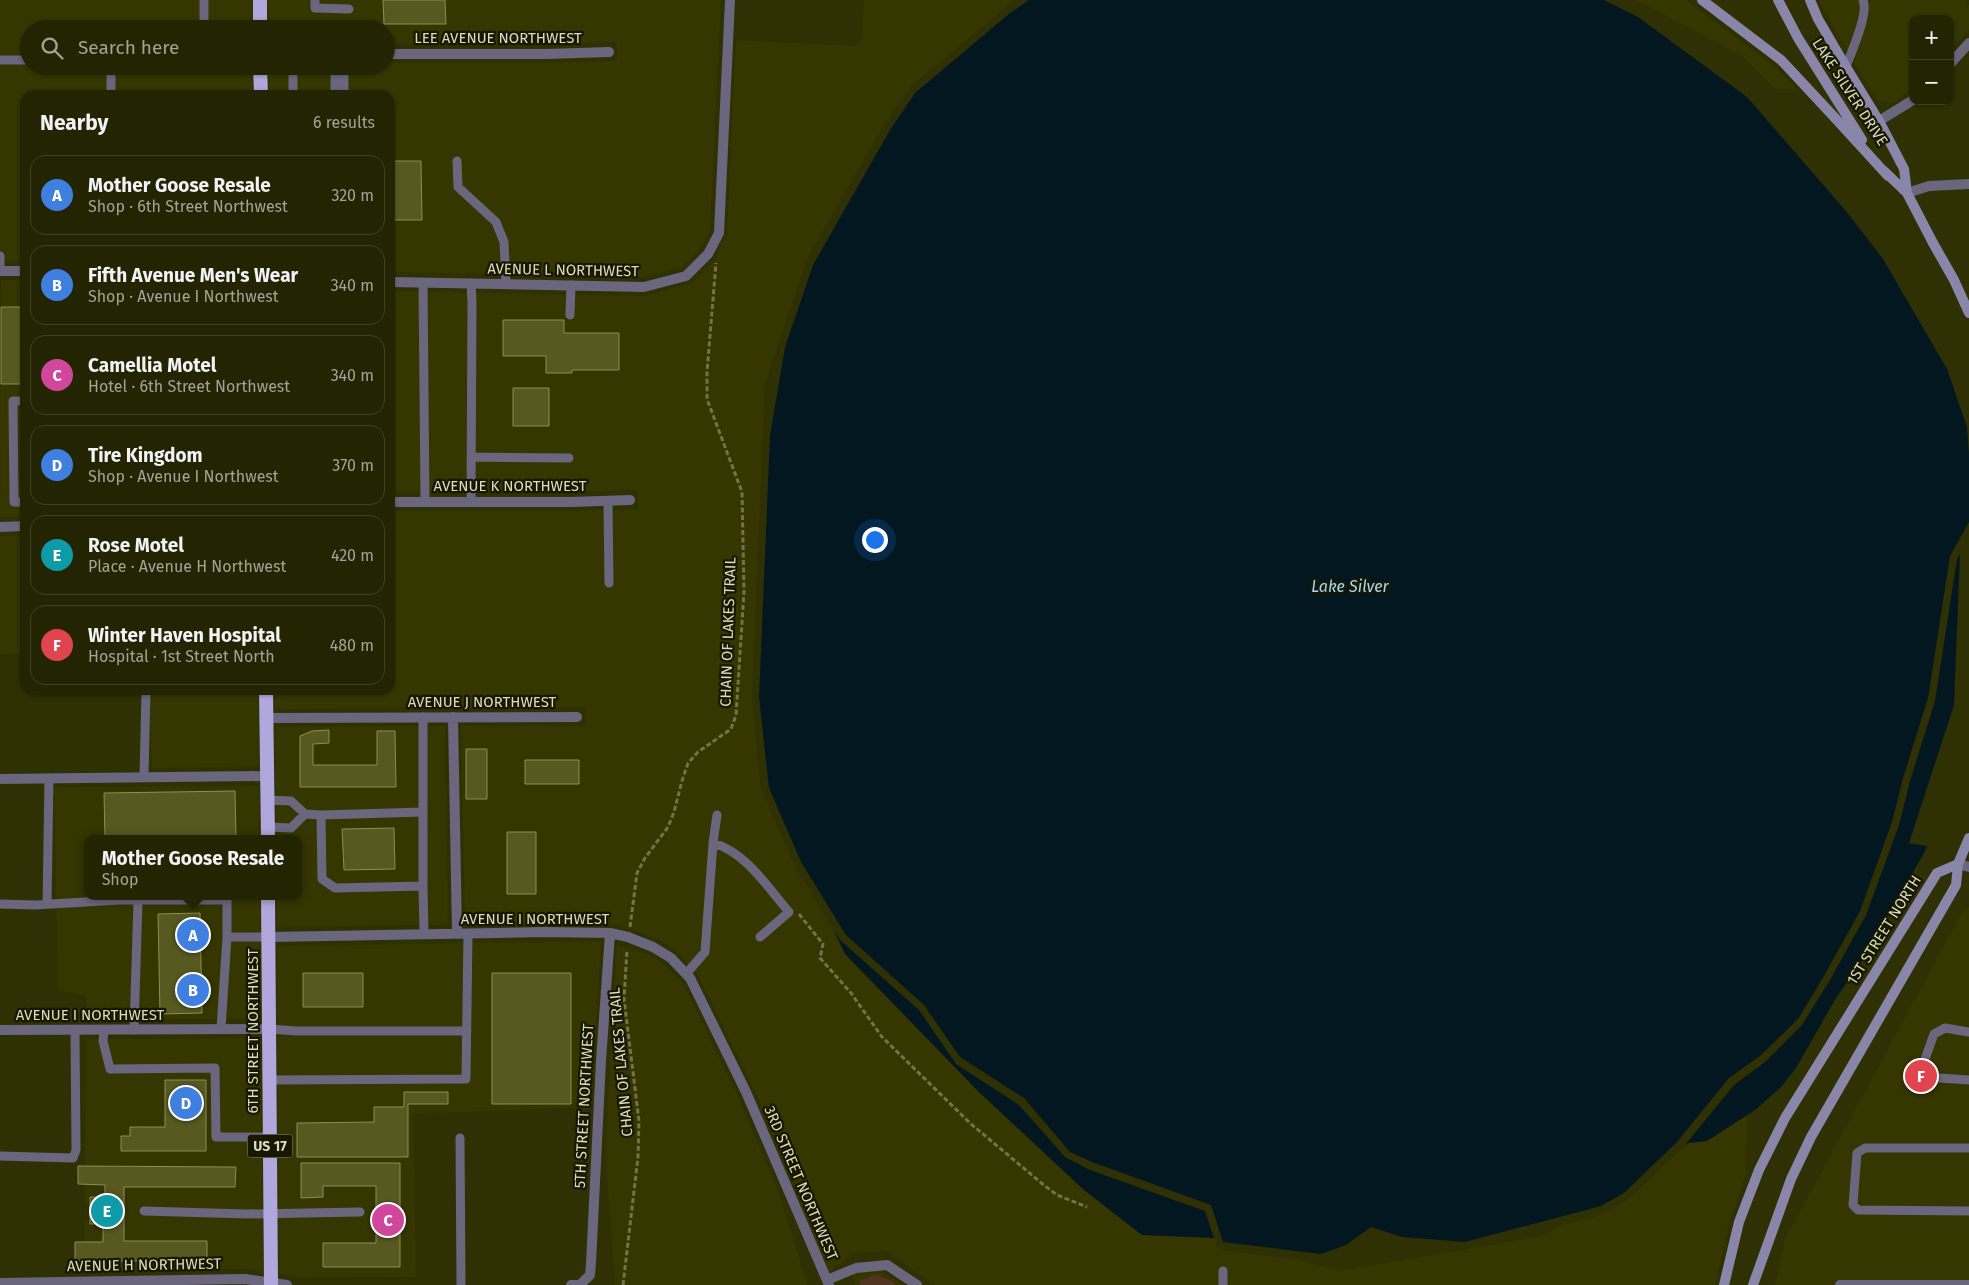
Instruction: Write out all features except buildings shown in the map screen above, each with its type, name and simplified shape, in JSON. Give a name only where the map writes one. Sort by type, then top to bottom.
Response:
[{"type":"highway","points":[[260,0],[260,20]]},
{"type":"highway","points":[[260,75],[261,90]]},
{"type":"highway","points":[[266,695],[268,833]]},
{"type":"highway","name":"6TH STREET NORTHWEST","points":[[268,900],[271,1284]]},
{"type":"main road","points":[[1702,0],[1784,63],[1888,176]]},
{"type":"main road","name":"LAKE SILVER DRIVE","points":[[1778,0],[1798,38],[1858,134],[1888,176],[1907,194],[1932,243],[1954,280],[1969,314]]},
{"type":"main road","name":"LAKE SILVER DRIVE","points":[[1810,0],[1818,19],[1879,121],[1904,170],[1907,194]]},
{"type":"main road","points":[[1753,1285],[1791,1179],[1811,1137],[1956,885],[1958,864],[1969,838]]},
{"type":"main road","name":"1ST STREET NORTH","points":[[1724,1285],[1739,1222],[1758,1170],[1785,1118],[1937,873],[1958,864]]},
{"type":"street","name":"AVENUE L NORTHWEST","points":[[395,282],[644,287],[686,276],[708,254],[719,233],[730,0]]},
{"type":"street","points":[[1954,60],[1969,43]]},
{"type":"street","name":"LEE AVENUE NORTHWEST","points":[[395,54],[609,52]]},
{"type":"street","points":[[1879,121],[1909,102]]},
{"type":"street","points":[[1907,194],[1929,186],[1969,184]]},
{"type":"street","points":[[0,271],[20,271]]},
{"type":"street","name":"AVENUE K NORTHWEST","points":[[395,502],[630,500]]},
{"type":"street","points":[[0,527],[20,526]]},
{"type":"street","points":[[453,717],[457,934]]},
{"type":"street","name":"AVENUE J NORTHWEST","points":[[266,718],[577,717]]},
{"type":"street","points":[[0,779],[267,776]]},
{"type":"street","points":[[1958,864],[1969,867]]},
{"type":"street","name":"AVENUE I NORTHWEST","points":[[269,937],[610,933],[628,937],[653,947],[671,958],[686,974],[746,1092]]},
{"type":"street","name":"5TH STREET NORTHWEST","points":[[571,1285],[580,1285],[590,1275],[610,933]]},
{"type":"street","name":"AVENUE I NORTHWEST","points":[[0,1030],[270,1029]]},
{"type":"street","name":"3RD STREET NORTHWEST","points":[[746,1092],[787,1191],[828,1282]]},
{"type":"street","points":[[828,1282],[856,1268],[887,1266],[917,1285]]},
{"type":"street","name":"AVENUE H NORTHWEST","points":[[0,1283],[245,1279],[287,1285]]},
{"type":"street","points":[[1840,1285],[1969,1285]]},
{"type":"lane","points":[[204,0],[204,20]]},
{"type":"lane","points":[[315,0],[315,8],[349,9]]},
{"type":"lane","points":[[1846,67],[1864,16],[1865,1]]},
{"type":"lane","points":[[0,60],[20,60]]},
{"type":"lane","points":[[111,75],[111,90]]},
{"type":"lane","points":[[293,75],[293,90]]},
{"type":"lane","points":[[336,75],[336,90]]},
{"type":"lane","points":[[344,75],[344,90]]},
{"type":"lane","points":[[457,161],[458,187],[496,222],[504,242],[506,284]]},
{"type":"lane","points":[[0,256],[0,271]]},
{"type":"lane","points":[[423,282],[425,502]]},
{"type":"lane","points":[[471,283],[471,501]]},
{"type":"lane","points":[[570,315],[571,285]]},
{"type":"lane","points":[[20,401],[13,401],[14,502],[20,502]]},
{"type":"lane","points":[[471,457],[569,458]]},
{"type":"lane","points":[[608,500],[609,582]]},
{"type":"lane","points":[[144,777],[146,695]]},
{"type":"lane","points":[[423,717],[424,934]]},
{"type":"lane","points":[[47,904],[49,778]]},
{"type":"lane","points":[[268,800],[291,801],[304,814],[423,812]]},
{"type":"lane","points":[[268,833],[291,828],[304,814]]},
{"type":"lane","points":[[321,815],[322,879],[335,888],[423,886]]},
{"type":"lane","points":[[686,974],[705,952],[717,815]]},
{"type":"lane","points":[[714,844],[726,847],[748,864],[789,912],[760,936]]},
{"type":"lane","points":[[134,1030],[138,900]]},
{"type":"lane","points":[[0,904],[138,900],[227,900],[228,937],[220,1029]]},
{"type":"lane","points":[[270,1080],[466,1079],[468,934]]},
{"type":"lane","points":[[228,937],[269,937]]},
{"type":"lane","points":[[1969,1032],[1945,1028],[1934,1034],[1920,1073],[1924,1077],[1969,1080]]},
{"type":"lane","points":[[270,1029],[296,1031],[467,1031]]},
{"type":"lane","points":[[0,1156],[73,1158],[76,1150],[75,1030]]},
{"type":"lane","points":[[104,1030],[103,1041],[110,1069],[215,1068],[216,1137],[270,1137]]},
{"type":"lane","points":[[460,1138],[461,1285]]},
{"type":"lane","points":[[1969,1148],[1865,1148],[1857,1153],[1853,1205],[1858,1210],[1969,1211]]},
{"type":"lane","points":[[144,1211],[360,1212]]},
{"type":"lane","points":[[1223,1271],[1223,1285]]},
{"type":"path","name":"CHAIN OF LAKES TRAIL","points":[[623,1285],[638,1157],[639,1121],[624,999],[628,937],[637,873],[644,858],[668,827],[688,763],[698,752],[731,729],[736,715],[744,592],[742,492],[707,398],[707,372],[717,265],[715,258],[708,254]]},
{"type":"path","points":[[796,909],[823,944],[820,958],[851,993],[882,1038],[971,1124],[1045,1186],[1056,1195],[1087,1207]]},
{"type":"shaded area","points":[[0,0],[252,0],[252,20],[20,20],[20,75],[252,75],[253,90],[20,90],[20,261],[0,261]]},
{"type":"shaded area","points":[[268,0],[721,0],[710,230],[702,247],[682,267],[643,277],[395,272],[395,90],[269,90],[269,75],[395,75],[395,63],[617,61],[617,42],[395,44],[395,20],[269,20]]},
{"type":"shaded area","points":[[864,0],[1015,0],[911,86],[884,125],[806,262],[765,383],[752,697],[761,789],[795,866],[834,931],[845,954],[979,1092],[1084,1190],[1142,1235],[1214,1238],[1217,1247],[1222,1250],[1295,1259],[1339,1271],[1542,1236],[1559,1226],[1603,1214],[1627,1200],[1688,1143],[1707,1141],[1747,1115],[1746,1175],[1730,1220],[1715,1285],[935,1285],[893,1256],[893,1252],[887,1252],[882,1249],[880,1252],[855,1252],[850,1254],[840,1264],[834,1266],[834,1269],[824,1277],[795,1187],[757,1096],[697,973],[677,951],[656,938],[618,925],[545,923],[465,924],[461,726],[585,726],[586,707],[275,709],[275,695],[395,695],[395,511],[638,509],[637,490],[395,492],[395,291],[644,296],[692,283],[714,261],[727,233],[736,40],[855,46],[862,40]]},
{"type":"shaded area","points":[[1636,0],[1686,0],[1775,67],[1797,89],[1775,89],[1744,57]]},
{"type":"shaded area","points":[[1819,0],[1964,0],[1969,5],[1969,30],[1954,46],[1954,15],[1909,15],[1909,91],[1892,103],[1878,101]]},
{"type":"shaded area","points":[[1,280],[20,280],[20,517],[0,517]]},
{"type":"shaded area","points":[[20,535],[20,654],[0,654],[0,536]]},
{"type":"shaded area","points":[[148,695],[258,695],[259,767],[152,768]]},
{"type":"shaded area","points":[[445,726],[448,925],[277,927],[276,900],[302,900],[302,835],[276,835],[275,727]]},
{"type":"shaded area","points":[[259,786],[259,835],[84,835],[84,900],[260,900],[261,1019],[86,1020],[86,996],[58,990],[54,787]]},
{"type":"shaded area","points":[[1969,907],[1969,1285],[1775,1285],[1785,1239],[1961,914]]},
{"type":"shaded area","points":[[601,942],[591,1107],[413,1114],[416,1277],[303,1278],[279,1274],[277,946]]},
{"type":"shaded area","points":[[617,945],[650,955],[666,966],[683,983],[738,1097],[779,1194],[808,1285],[615,1285],[605,1150]]},
{"type":"shaded area","points":[[261,1038],[263,1272],[245,1269],[84,1272],[86,1039]]},
{"type":"shaded area","points":[[858,1271],[882,1271],[903,1285],[896,1285],[892,1281],[860,1281],[860,1285],[855,1285],[853,1276]]},
{"type":"shaded area","points":[[875,1274],[892,1281],[896,1285],[860,1285],[860,1281]]},
{"type":"water","name":"Lake Silver","points":[[1029,0],[1604,0],[1638,17],[1747,97],[1846,211],[1883,259],[1947,369],[1967,427],[1969,522],[1950,556],[1928,698],[1903,778],[1892,822],[1860,911],[1798,1019],[1760,1056],[1729,1078],[1677,1142],[1624,1193],[1601,1206],[1465,1242],[1402,1237],[1371,1227],[1346,1245],[1321,1254],[1223,1242],[1211,1205],[1092,1162],[1070,1152],[1024,1098],[960,1057],[924,1005],[846,935],[801,862],[769,788],[759,697],[770,436],[785,347],[813,265],[890,130],[915,93],[1010,13]]},
{"type":"water","points":[[1960,554],[1954,705],[1909,843],[1927,846],[1923,855],[1796,1068],[1781,1087],[1755,1110],[1707,1141],[1685,1145],[1734,1085],[1765,1062],[1802,1025],[1830,980],[1866,915],[1899,825],[1910,781],[1935,701],[1957,559]]},
{"type":"water","points":[[834,931],[840,940],[919,1010],[956,1064],[1019,1105],[1065,1157],[1090,1170],[1205,1211],[1214,1238],[1142,1235],[1084,1190],[979,1092],[845,954]]},
{"type":"place","name":"Mother Goose Resale","points":[[193,935]]},
{"type":"place","name":"Fifth Avenue Men's Wear","points":[[193,990]]},
{"type":"place","name":"Winter Haven Hospital","points":[[1921,1076]]},
{"type":"place","name":"Tire Kingdom","points":[[186,1103]]},
{"type":"place","name":"Rose Motel","points":[[107,1211]]},
{"type":"place","name":"Camellia Motel","points":[[388,1220]]}]
